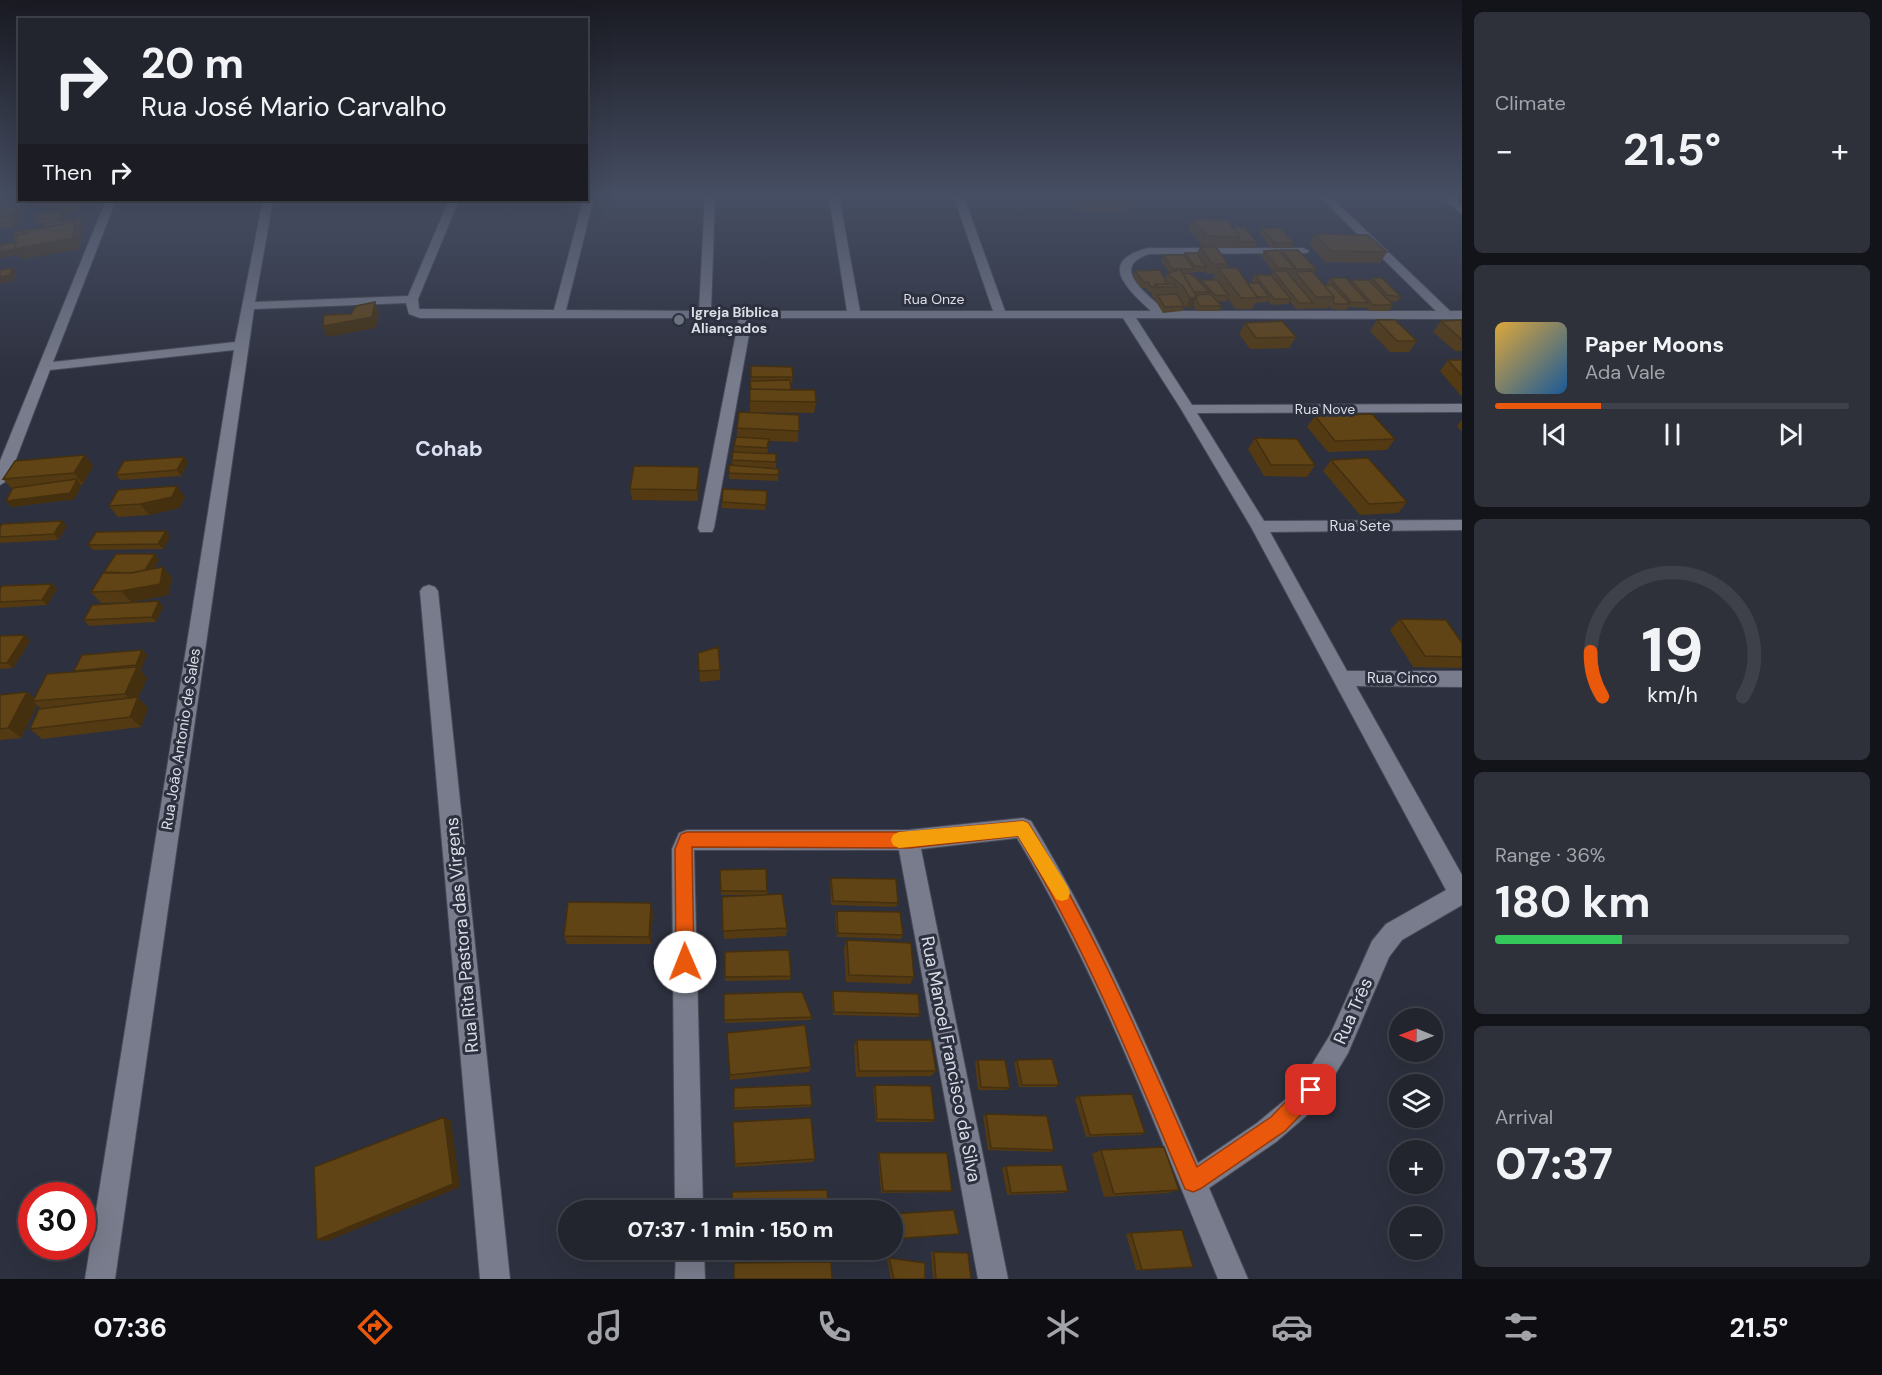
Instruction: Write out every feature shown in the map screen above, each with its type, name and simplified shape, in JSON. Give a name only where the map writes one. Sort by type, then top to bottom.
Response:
[{"type":"street","points":[[0,480],[4,458],[45,367],[89,257]]},
{"type":"street","name":"Rua João Antonio de Sales","points":[[100,1279],[241,345],[258,257]]},
{"type":"street","points":[[249,306],[411,303],[430,257]]},
{"type":"street","points":[[559,314],[574,257]]},
{"type":"street","points":[[705,315],[707,257]]},
{"type":"street","points":[[844,257],[854,314]]},
{"type":"street","points":[[980,257],[1000,314]]},
{"type":"street","points":[[1131,257],[1126,260],[1123,267],[1126,277],[1160,313]]},
{"type":"street","points":[[1387,257],[1446,314]]},
{"type":"street","name":"Rua Onze","points":[[411,303],[413,311],[430,315],[1126,313],[1462,315]]},
{"type":"street","points":[[1126,313],[1188,409],[1259,527],[1461,893]]},
{"type":"street","points":[[706,528],[746,315]]},
{"type":"street","points":[[45,367],[241,345]]},
{"type":"street","name":"Rua Nove","points":[[1188,409],[1462,408]]},
{"type":"street","name":"Rua Sete","points":[[1259,527],[1462,525]]},
{"type":"street","name":"Rua Rita Pastora das Virgens","points":[[429,591],[495,1279]]},
{"type":"street","name":"Rua Cinco","points":[[1342,678],[1462,679]]},
{"type":"street","points":[[689,1200],[683,849],[687,840],[909,840],[1025,829],[1058,886],[1131,1038],[1233,1279]]},
{"type":"street","name":"Rua Manoel Francisco da Silva","points":[[909,840],[993,1279]]},
{"type":"street","name":"Rua Três","points":[[1193,1182],[1278,1124],[1311,1090],[1332,1057],[1387,938],[1461,893]]},
{"type":"street","points":[[690,1260],[690,1279]]},
{"type":"building","points":[[1165,257],[1185,257],[1194,269],[1172,269]]},
{"type":"building","points":[[1188,257],[1199,257],[1206,267],[1195,266]]},
{"type":"building","points":[[1207,257],[1223,257],[1228,264],[1212,264]]},
{"type":"building","points":[[1269,257],[1284,257],[1295,269],[1278,268]]},
{"type":"building","points":[[1287,257],[1304,257],[1316,269],[1297,269]]},
{"type":"building","points":[[13,268],[9,275],[0,277],[0,270]]},
{"type":"building","points":[[1218,268],[1237,268],[1258,298],[1241,298]]},
{"type":"building","points":[[1180,269],[1197,297],[1190,298],[1182,285],[1167,274]]},
{"type":"building","points":[[1160,270],[1167,284],[1155,284],[1154,287],[1144,282],[1135,271]]},
{"type":"building","points":[[1273,271],[1286,271],[1313,303],[1299,303]]},
{"type":"building","points":[[1312,271],[1334,297],[1316,297],[1295,272]]},
{"type":"building","points":[[1189,273],[1209,292],[1194,292],[1183,274]]},
{"type":"building","points":[[1255,275],[1271,275],[1291,299],[1274,299]]},
{"type":"building","points":[[1330,278],[1346,278],[1368,303],[1351,302]]},
{"type":"building","points":[[1372,278],[1382,278],[1401,297],[1387,295]]},
{"type":"building","points":[[1201,280],[1217,280],[1229,296],[1215,295]]},
{"type":"building","points":[[1351,280],[1369,280],[1393,305],[1373,305]]},
{"type":"building","points":[[1247,283],[1259,283],[1269,297],[1257,297]]},
{"type":"building","points":[[1155,284],[1174,284],[1177,287],[1157,287]]},
{"type":"building","points":[[1324,285],[1332,285],[1350,304],[1335,304],[1334,297]]},
{"type":"building","points":[[1177,294],[1184,306],[1165,307],[1157,295]]},
{"type":"building","points":[[1210,294],[1222,306],[1200,306],[1196,295]]},
{"type":"building","points":[[375,302],[372,317],[323,326],[324,315],[351,314],[356,306]]},
{"type":"building","points":[[1377,320],[1395,320],[1417,341],[1397,341]]},
{"type":"building","points":[[1462,320],[1462,340],[1441,321]]},
{"type":"building","points":[[1282,321],[1296,337],[1256,338],[1245,323]]},
{"type":"building","points":[[1448,360],[1462,360],[1462,376]]},
{"type":"building","points":[[751,366],[792,367],[793,377],[751,377]]},
{"type":"building","points":[[790,380],[791,390],[751,389],[750,381]]},
{"type":"building","points":[[750,389],[815,390],[816,402],[750,401]]},
{"type":"building","points":[[739,412],[799,415],[799,431],[737,428]]},
{"type":"building","points":[[1372,414],[1395,439],[1335,441],[1315,416]]},
{"type":"building","points":[[736,437],[769,439],[767,448],[734,446]]},
{"type":"building","points":[[1255,438],[1297,439],[1315,465],[1271,465]]},
{"type":"building","points":[[733,452],[776,454],[776,462],[732,460]]},
{"type":"building","points":[[85,455],[74,473],[3,479],[15,461]]},
{"type":"building","points":[[184,457],[177,470],[116,475],[124,461]]},
{"type":"building","points":[[1368,458],[1407,502],[1369,504],[1331,460]]},
{"type":"building","points":[[729,465],[779,469],[778,475],[729,473]]},
{"type":"building","points":[[634,466],[699,467],[697,490],[630,489]]},
{"type":"building","points":[[77,479],[70,493],[6,501],[13,488]]},
{"type":"building","points":[[177,486],[172,497],[140,504],[109,506],[118,490]]},
{"type":"building","points":[[723,489],[767,491],[766,505],[722,502]]},
{"type":"building","points":[[62,521],[54,534],[0,537],[2,524]]},
{"type":"building","points":[[166,531],[158,544],[88,545],[96,532]]},
{"type":"building","points":[[116,554],[155,554],[145,570],[132,573],[104,572]]},
{"type":"building","points":[[163,567],[160,584],[121,591],[91,592],[103,573],[130,573]]},
{"type":"building","points":[[52,584],[42,600],[0,602],[2,586]]},
{"type":"building","points":[[159,601],[152,617],[84,620],[92,605]]},
{"type":"building","points":[[1400,619],[1446,620],[1462,643],[1462,657],[1425,656]]},
{"type":"building","points":[[25,635],[7,663],[0,663],[0,636]]},
{"type":"building","points":[[718,647],[720,670],[699,671],[698,653]]},
{"type":"building","points":[[142,650],[136,665],[74,671],[82,655]]},
{"type":"building","points":[[137,667],[125,694],[33,701],[47,674]]},
{"type":"building","points":[[27,692],[8,728],[0,729],[0,695]]},
{"type":"building","points":[[138,697],[130,717],[30,729],[39,709]]},
{"type":"building","points":[[766,869],[767,891],[721,891],[720,870]]},
{"type":"building","points":[[831,878],[896,879],[898,903],[833,901]]},
{"type":"building","points":[[782,894],[787,928],[723,931],[722,897]]},
{"type":"building","points":[[568,902],[651,903],[649,937],[564,936]]},
{"type":"building","points":[[837,911],[900,912],[903,935],[838,933]]},
{"type":"building","points":[[847,940],[911,943],[914,977],[849,975]]},
{"type":"building","points":[[789,950],[791,976],[725,977],[725,952]]},
{"type":"building","points":[[833,991],[918,994],[920,1014],[834,1012]]},
{"type":"building","points":[[802,992],[812,1017],[724,1020],[724,994]]},
{"type":"building","points":[[805,1025],[811,1067],[730,1075],[727,1033]]},
{"type":"building","points":[[857,1040],[931,1040],[936,1071],[859,1071]]},
{"type":"building","points":[[1052,1059],[1059,1085],[1022,1085],[1017,1060]]},
{"type":"building","points":[[978,1060],[1005,1060],[1010,1088],[981,1087]]},
{"type":"building","points":[[810,1085],[812,1105],[734,1108],[734,1088]]},
{"type":"building","points":[[875,1085],[931,1086],[935,1120],[877,1119]]},
{"type":"building","points":[[1132,1094],[1145,1133],[1090,1135],[1079,1096]]},
{"type":"building","points":[[986,1114],[1047,1116],[1054,1150],[991,1148]]},
{"type":"building","points":[[444,1117],[453,1184],[317,1240],[314,1167]]},
{"type":"building","points":[[811,1118],[815,1159],[735,1164],[733,1122]]},
{"type":"building","points":[[1164,1147],[1179,1190],[1114,1194],[1101,1150]]},
{"type":"building","points":[[879,1153],[947,1153],[952,1191],[883,1191]]},
{"type":"building","points":[[1062,1165],[1068,1191],[1011,1193],[1006,1166]]},
{"type":"building","points":[[827,1190],[828,1200],[732,1200],[732,1192]]},
{"type":"building","points":[[954,1210],[959,1234],[903,1238],[903,1213]]},
{"type":"building","points":[[1182,1230],[1193,1267],[1142,1270],[1131,1233]]},
{"type":"building","points":[[934,1252],[968,1253],[971,1279],[936,1279]]},
{"type":"building","points":[[889,1260],[925,1263],[925,1279],[894,1279]]},
{"type":"building","points":[[831,1262],[832,1279],[734,1279],[734,1263]]},
{"type":"slow traffic","points":[[899,840],[1023,828],[1062,893]]},
{"type":"place","name":"Igreja Bíblica Aliançados","points":[[679,320]]},
{"type":"district","name":"Cohab","points":[[449,449]]},
{"type":"route","points":[[685,962],[683,849],[687,840],[694,838],[909,840],[1023,828],[1058,886],[1086,943],[1131,1038],[1193,1182],[1278,1124],[1311,1090]]}]
